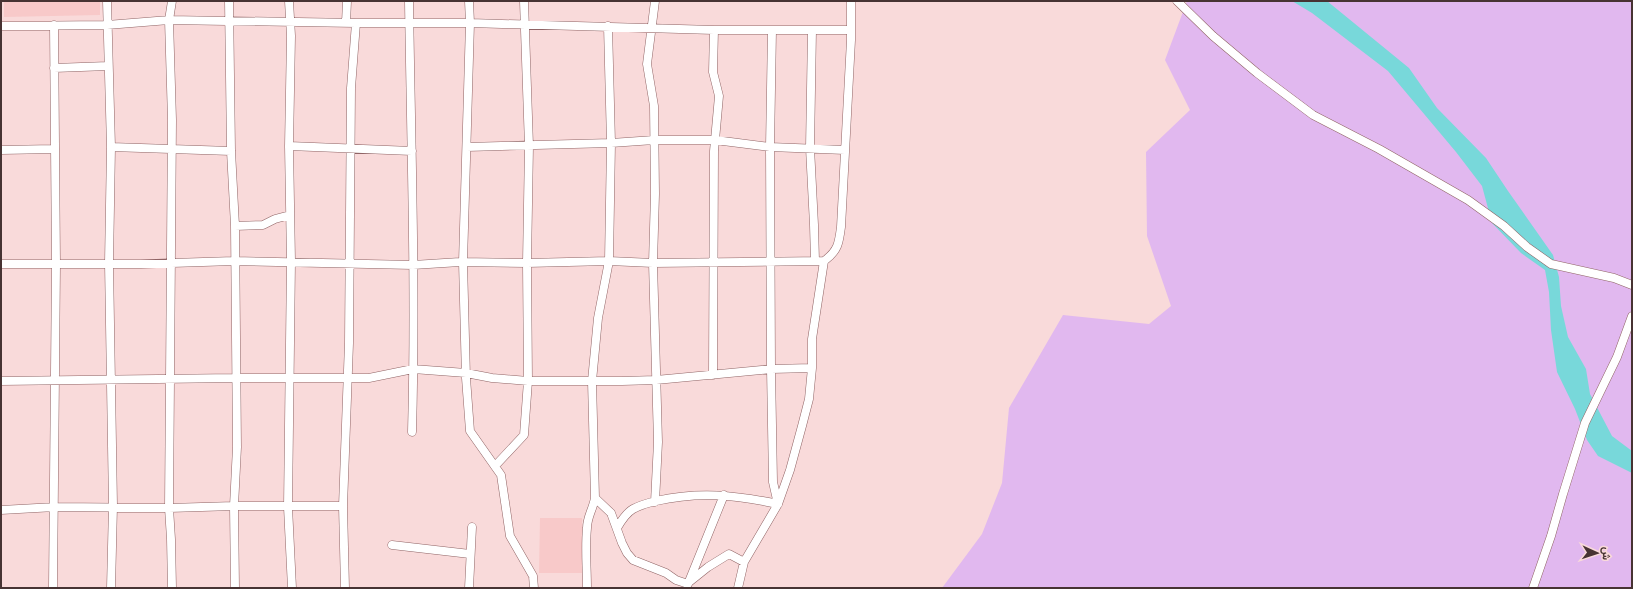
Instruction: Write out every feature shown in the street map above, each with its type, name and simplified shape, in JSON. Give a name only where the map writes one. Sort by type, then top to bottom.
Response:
[{"type":"street","points":[[107,1],[111,147],[109,263],[112,506],[111,588]]},
{"type":"street","points":[[172,1],[169,20],[172,150],[169,508],[172,539],[172,588]]},
{"type":"street","points":[[229,1],[230,151],[235,226],[234,261],[237,447],[234,506],[235,588]]},
{"type":"street","points":[[289,1],[291,36],[289,146],[291,262],[288,379],[290,448],[288,507],[292,588]]},
{"type":"street","points":[[346,23],[347,1]]},
{"type":"street","points":[[409,1],[414,369],[412,432]]},
{"type":"street","points":[[469,1],[470,23],[463,262],[466,373],[470,431],[501,475],[510,536],[533,576],[534,588]]},
{"type":"street","points":[[494,466],[524,435],[528,381],[527,263],[529,146],[524,1]]},
{"type":"street","points":[[655,1],[647,64],[654,106],[653,263],[658,442],[655,502]]},
{"type":"street","points":[[1,264],[234,261],[413,265],[463,262],[527,263],[609,261],[653,263],[824,261],[836,251],[839,240],[845,150],[851,1]]},
{"type":"street","points":[[1177,1],[1212,36],[1257,73],[1313,115],[1379,148],[1468,200],[1504,226],[1527,247],[1551,264],[1614,278],[1632,285]]},
{"type":"street","points":[[1,26],[107,25],[169,20],[356,24],[470,23],[714,30],[851,30]]},
{"type":"street","points":[[345,588],[343,506],[348,378],[351,88],[356,24]]},
{"type":"street","points":[[53,588],[56,379],[54,25]]},
{"type":"street","points":[[587,588],[587,528],[589,514],[594,507],[595,498],[592,381],[598,318],[609,261],[611,143],[608,26]]},
{"type":"street","points":[[713,375],[715,140],[719,96],[713,72],[714,30]]},
{"type":"street","points":[[772,30],[770,147],[772,262],[771,369],[773,482],[778,504]]},
{"type":"street","points":[[812,30],[810,148],[815,261]]},
{"type":"street","points":[[54,68],[108,66]]},
{"type":"street","points":[[467,147],[611,143],[654,140],[715,140],[770,147],[845,150]]},
{"type":"street","points":[[289,146],[412,151]]},
{"type":"street","points":[[111,147],[230,151]]},
{"type":"street","points":[[1,150],[54,148]]},
{"type":"street","points":[[235,226],[263,225],[275,219],[290,215]]},
{"type":"street","points":[[738,588],[744,562],[778,504],[790,470],[809,399],[812,368],[812,339],[824,261]]},
{"type":"street","points":[[1534,588],[1586,423],[1617,357],[1632,316]]},
{"type":"street","points":[[1,381],[56,379],[369,378],[414,369],[466,373],[492,378],[528,381],[656,380],[771,369],[812,368]]},
{"type":"street","points":[[617,528],[632,509],[666,498],[703,494],[724,495],[740,496],[778,504]]},
{"type":"street","points":[[688,584],[724,495]]},
{"type":"street","points":[[595,498],[611,513],[626,553],[633,560],[666,573],[676,580],[688,584]]},
{"type":"street","points":[[1,510],[112,506],[169,508],[234,506],[343,506]]},
{"type":"street","points":[[469,588],[472,527]]},
{"type":"street","points":[[392,545],[470,554]]},
{"type":"street","points":[[688,584],[708,567],[729,554],[744,562]]},
{"type":"shaded area","points":[[4,1],[100,1],[100,15],[4,17]]},
{"type":"shaded area","points":[[1187,1],[1632,1],[1632,588],[942,588],[982,534],[1002,483],[1009,408],[1063,315],[1149,324],[1171,306],[1147,236],[1146,152],[1190,110],[1165,60]]},
{"type":"shaded area","points":[[540,518],[582,518],[582,573],[539,573]]},
{"type":"water","points":[[1292,1],[1327,1],[1409,68],[1437,108],[1486,158],[1553,255],[1559,277],[1561,306],[1568,337],[1586,369],[1590,394],[1612,436],[1632,451],[1632,473],[1598,456],[1587,440],[1575,409],[1557,372],[1551,330],[1549,292],[1545,270],[1521,253],[1492,223],[1482,186],[1456,152],[1388,71],[1312,13]]}]
